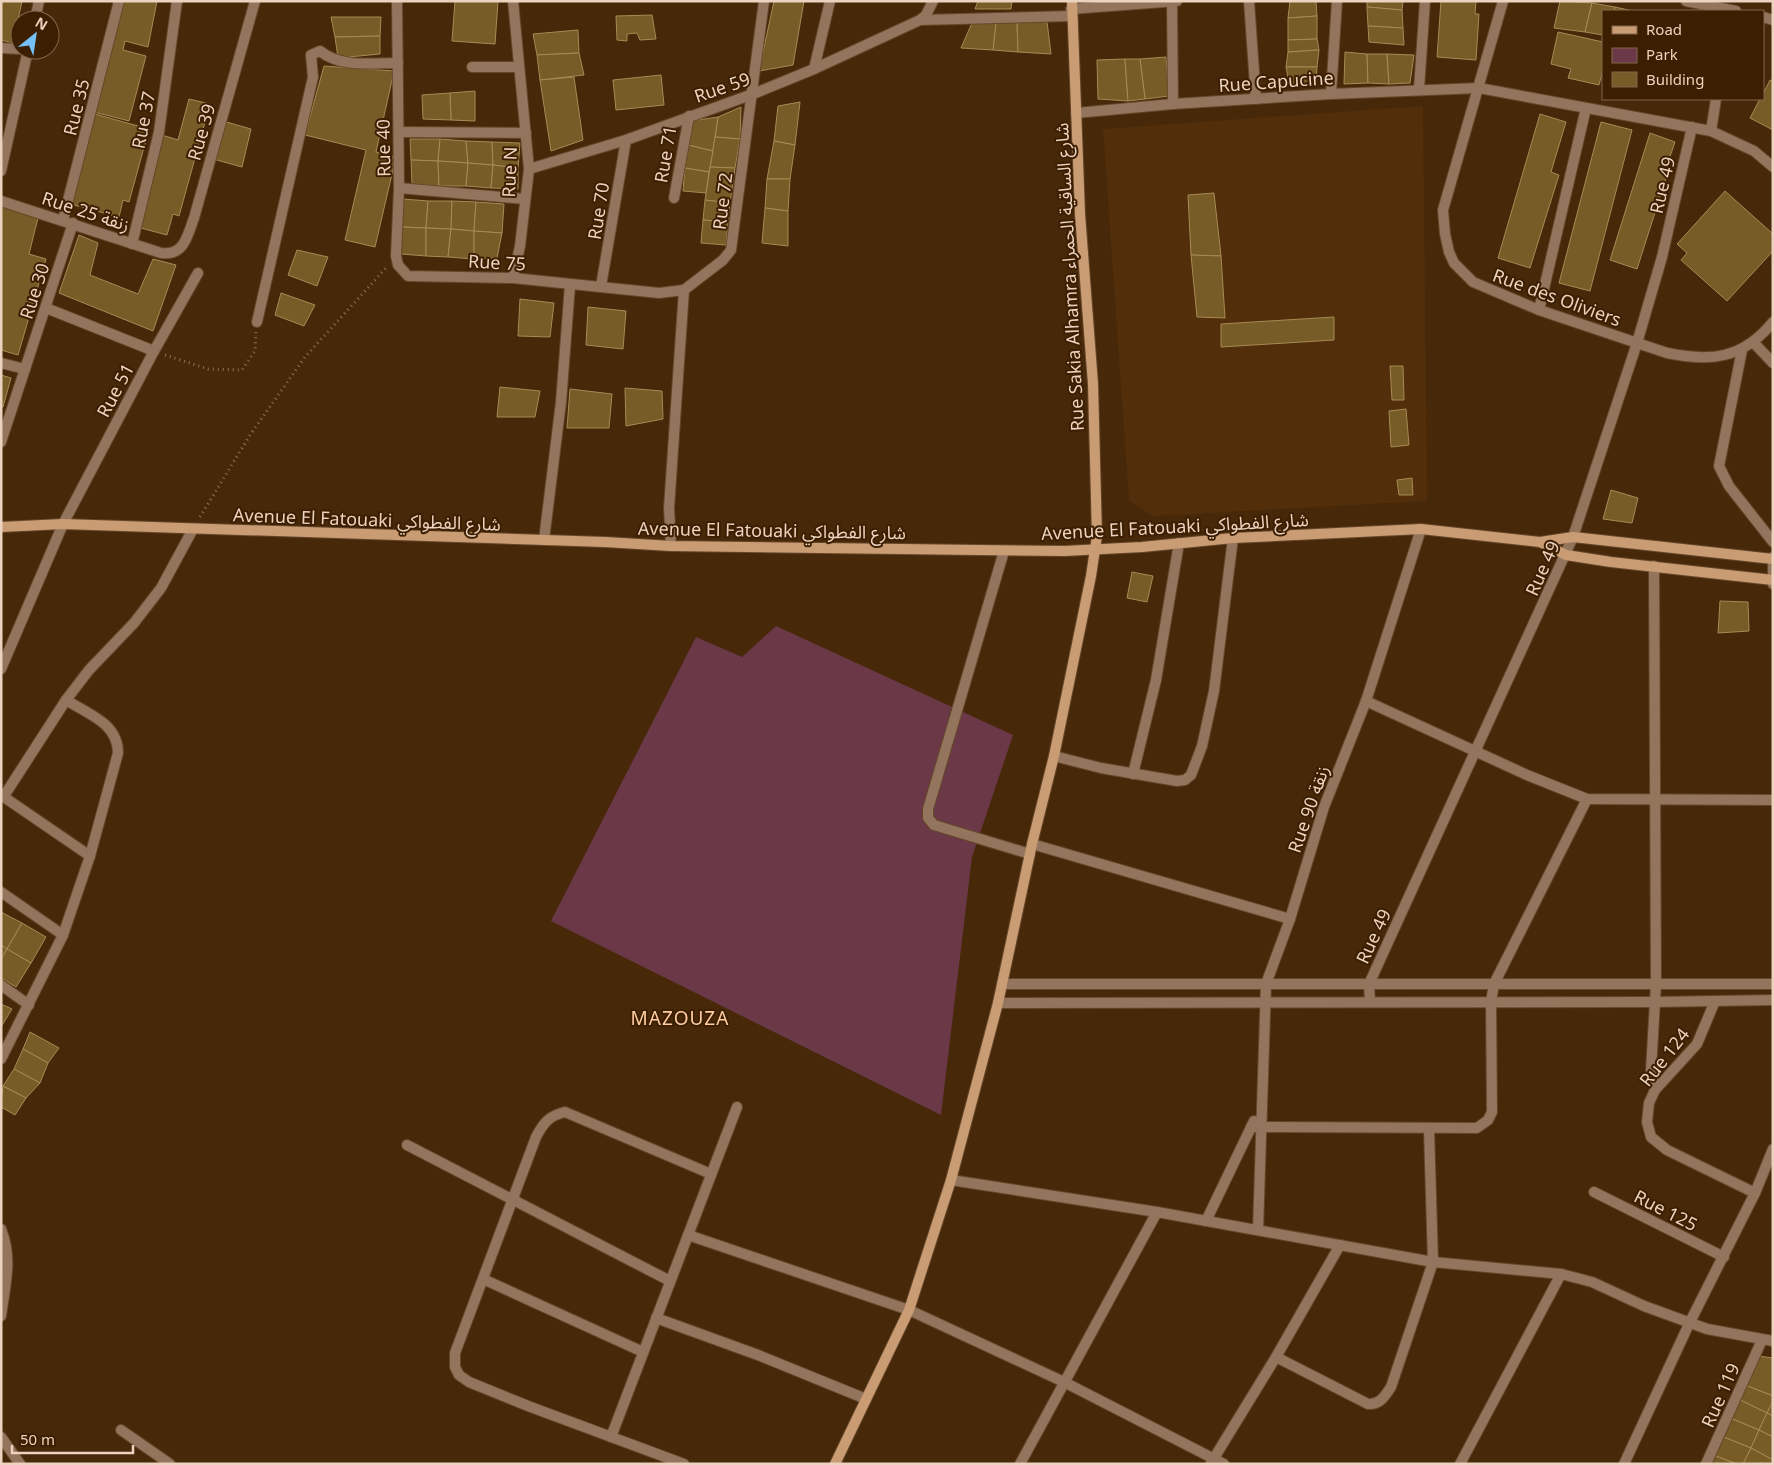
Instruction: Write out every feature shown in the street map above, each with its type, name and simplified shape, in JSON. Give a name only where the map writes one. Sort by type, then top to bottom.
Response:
[{"type":"main road","name":"Rue Sakia Alhamra شارع الساقية الحمراء","points":[[835,1464],[909,1310],[952,1180],[998,1003],[1031,849],[1054,756],[1096,550],[1092,384],[1080,214],[1071,9]]},
{"type":"main road","name":"Avenue El Fatouaki شارع الفطواكي","points":[[1,527],[63,524],[670,546],[1004,551],[1096,550],[1233,538],[1421,529],[1540,542],[1573,537],[1773,559]]},
{"type":"main road","name":"Avenue El Fatouaki شارع الفطواكي","points":[[1540,542],[1566,554],[1773,580]]},
{"type":"street","name":"Rue 35","points":[[68,221],[119,1]]},
{"type":"street","name":"Rue 37","points":[[132,244],[159,132],[177,1]]},
{"type":"street","name":"Rue 39","points":[[161,253],[172,254],[179,250],[194,218],[255,1]]},
{"type":"street","name":"Rue 40","points":[[396,256],[399,188],[397,1]]},
{"type":"street","name":"Rue N","points":[[513,1],[529,170],[513,278]]},
{"type":"street","name":"Rue 72","points":[[684,290],[730,253],[753,94],[764,1]]},
{"type":"street","points":[[814,70],[830,1]]},
{"type":"street","points":[[920,20],[926,14],[933,1]]},
{"type":"street","points":[[920,20],[1177,1]]},
{"type":"street","points":[[1248,1],[1256,99]]},
{"type":"street","points":[[1331,94],[1337,1]]},
{"type":"street","points":[[1419,89],[1424,1]]},
{"type":"street","name":"Rue des Oliviers","points":[[1503,1],[1443,210],[1444,234],[1454,263],[1473,282],[1539,310],[1637,343],[1688,357],[1724,356],[1742,350],[1754,343],[1773,322]]},
{"type":"street","points":[[1686,1],[1729,10]]},
{"type":"street","points":[[1172,2],[1173,104]]},
{"type":"street","name":"Rue 59","points":[[529,170],[626,140],[753,94],[814,70],[920,20]]},
{"type":"street","points":[[257,322],[313,77],[311,55],[320,51],[330,59],[341,62],[398,64]]},
{"type":"street","points":[[1,171],[26,60]]},
{"type":"street","points":[[472,67],[518,67]]},
{"type":"street","points":[[1479,88],[1711,131],[1754,151],[1773,167]]},
{"type":"street","name":"Rue Capucine","points":[[1076,113],[1173,104],[1331,94],[1479,88]]},
{"type":"street","points":[[1711,131],[1716,100]]},
{"type":"street","points":[[1539,310],[1586,108]]},
{"type":"street","name":"Rue 71","points":[[674,198],[689,116]]},
{"type":"street","name":"Rue 49","points":[[1370,1002],[1369,984],[1477,751],[1573,537],[1637,343],[1662,257],[1692,127]]},
{"type":"street","points":[[399,132],[526,133]]},
{"type":"street","name":"Rue 70","points":[[601,286],[626,140]]},
{"type":"street","points":[[399,188],[525,199]]},
{"type":"street","name":"Rue 25 زنقة","points":[[1,200],[161,253]]},
{"type":"street","name":"Rue 30","points":[[1,442],[46,308],[68,221]]},
{"type":"street","name":"Rue 75","points":[[396,256],[402,271],[408,276],[513,278],[659,293],[684,290]]},
{"type":"street","name":"Rue 51","points":[[1,669],[63,524],[154,351],[198,274]]},
{"type":"street","points":[[544,540],[561,402],[570,285]]},
{"type":"street","points":[[670,546],[669,508],[684,290]]},
{"type":"street","points":[[46,308],[154,351]]},
{"type":"street","points":[[1754,343],[1773,363]]},
{"type":"street","points":[[1742,350],[1719,466],[1728,486],[1773,542]]},
{"type":"street","points":[[1,363],[25,369]]},
{"type":"street","points":[[90,856],[3,795],[66,700],[89,670],[134,624],[161,588],[193,529]]},
{"type":"street","name":"Rue 90 زنقة","points":[[1256,1128],[1261,1106],[1266,984],[1290,919],[1324,807],[1366,701],[1421,529]]},
{"type":"street","points":[[1054,756],[1177,782],[1188,778],[1194,771],[1214,691],[1233,538]]},
{"type":"street","points":[[1133,774],[1156,680],[1179,544]]},
{"type":"street","points":[[1004,551],[928,809],[928,818],[934,825],[1031,849],[1290,919]]},
{"type":"street","points":[[1773,559],[1773,584]]},
{"type":"street","points":[[1654,566],[1653,800],[1656,984],[1651,1070],[1655,1090]]},
{"type":"street","points":[[1,1059],[63,934],[90,856],[118,753],[118,741],[114,732],[100,720],[66,700]]},
{"type":"street","points":[[1366,701],[1527,775],[1587,799],[1773,800]]},
{"type":"street","points":[[1256,1128],[1429,1130],[1477,1128],[1488,1120],[1492,1112],[1491,1002],[1494,984],[1587,799]]},
{"type":"street","points":[[1,892],[63,934]]},
{"type":"street","points":[[1002,984],[1773,984]]},
{"type":"street","points":[[1,985],[29,1005]]},
{"type":"street","points":[[998,1003],[1655,1002],[1773,1000]]},
{"type":"street","name":"Rue 124","points":[[1715,1001],[1697,1044],[1655,1090],[1649,1103],[1647,1122],[1650,1134],[1655,1141],[1667,1150],[1755,1193]]},
{"type":"street","points":[[611,1437],[737,1107]]},
{"type":"street","points":[[684,1464],[469,1382],[459,1375],[455,1367],[455,1353],[536,1137],[544,1122],[552,1115],[565,1112],[711,1174]]},
{"type":"street","points":[[1206,1221],[1256,1128]]},
{"type":"street","points":[[1256,1128],[1258,1230]]},
{"type":"street","points":[[1276,1357],[1368,1404],[1378,1403],[1391,1386],[1433,1262],[1429,1130]]},
{"type":"street","points":[[407,1145],[670,1281]]},
{"type":"street","points":[[1624,1464],[1689,1324],[1755,1193],[1773,1149]]},
{"type":"street","points":[[952,1180],[1157,1212],[1433,1262],[1561,1274],[1592,1282],[1689,1324],[1726,1334],[1768,1341]]},
{"type":"street","name":"Rue 125","points":[[1594,1192],[1724,1257]]},
{"type":"street","points":[[1020,1464],[1157,1212]]},
{"type":"street","points":[[1,1229],[7,1243],[9,1260],[1,1316]]},
{"type":"street","points":[[688,1235],[909,1310],[1064,1382],[1212,1461],[1224,1464]]},
{"type":"street","points":[[1212,1461],[1276,1357],[1340,1245]]},
{"type":"street","points":[[1460,1464],[1561,1274]]},
{"type":"street","points":[[483,1279],[643,1352]]},
{"type":"street","points":[[656,1318],[758,1355],[866,1399]]},
{"type":"street","name":"Rue 119","points":[[1706,1464],[1768,1341]]},
{"type":"street","points":[[121,1430],[170,1464]]},
{"type":"street","points":[[1,1437],[20,1464]]},
{"type":"path","points":[[193,529],[250,435],[305,357],[396,256]]},
{"type":"path","points":[[154,351],[208,368],[242,370],[255,351],[257,322]]},
{"type":"shaded area","points":[[1423,106],[1427,501],[1152,516],[1129,500],[1103,129]]},
{"type":"green space","points":[[776,626],[1013,735],[972,857],[941,1115],[551,921],[696,637],[742,657]]},
{"type":"building","points":[[1,1],[22,1],[20,10],[10,10],[10,42],[1,40]]},
{"type":"building","points":[[124,1],[157,1],[148,47],[125,41],[123,50],[146,56],[129,121],[94,112]]},
{"type":"building","points":[[455,1],[498,1],[495,44],[452,41]]},
{"type":"building","points":[[774,1],[804,1],[793,65],[759,71]]},
{"type":"building","points":[[978,1],[1012,1],[1011,9],[975,9]]},
{"type":"building","points":[[1290,1],[1316,1],[1317,16],[1288,18]]},
{"type":"building","points":[[1367,1],[1403,1],[1402,10],[1367,7]]},
{"type":"building","points":[[1441,1],[1476,1],[1475,14],[1479,14],[1476,60],[1437,57]]},
{"type":"building","points":[[1560,1],[1592,3],[1585,32],[1554,28]]},
{"type":"building","points":[[1592,3],[1615,7],[1614,10],[1602,10],[1602,35],[1585,32]]},
{"type":"building","points":[[1367,7],[1402,10],[1403,28],[1368,26]]},
{"type":"building","points":[[1615,7],[1628,10],[1614,10]]},
{"type":"building","points":[[652,15],[656,39],[640,40],[637,33],[627,34],[627,41],[617,40],[616,16]]},
{"type":"building","points":[[1317,16],[1317,39],[1288,40],[1288,18]]},
{"type":"building","points":[[331,17],[381,17],[380,36],[335,37]]},
{"type":"building","points":[[996,22],[1017,22],[1018,52],[993,50]]},
{"type":"building","points":[[996,22],[993,50],[961,48],[972,23]]},
{"type":"building","points":[[1017,22],[1047,22],[1051,54],[1018,52]]},
{"type":"building","points":[[1368,26],[1403,28],[1404,45],[1369,42]]},
{"type":"building","points":[[578,30],[579,53],[537,55],[533,34]]},
{"type":"building","points":[[1558,32],[1602,42],[1602,74],[1599,85],[1568,78],[1571,69],[1551,64]]},
{"type":"building","points":[[380,36],[380,54],[338,58],[335,37]]},
{"type":"building","points":[[1317,39],[1319,50],[1288,52],[1288,40]]},
{"type":"building","points":[[1319,50],[1317,67],[1286,67],[1288,52]]},
{"type":"building","points":[[1345,52],[1367,54],[1368,83],[1344,84]]},
{"type":"building","points":[[579,53],[584,75],[540,80],[537,55]]},
{"type":"building","points":[[1367,54],[1387,54],[1389,84],[1368,83]]},
{"type":"building","points":[[1387,54],[1414,55],[1410,83],[1389,84]]},
{"type":"building","points":[[1166,57],[1169,96],[1145,99],[1140,59]]},
{"type":"building","points":[[1125,59],[1128,101],[1098,99],[1097,60]]},
{"type":"building","points":[[1125,59],[1140,59],[1145,99],[1128,101]]},
{"type":"building","points":[[324,66],[394,71],[376,152],[396,157],[375,247],[345,240],[366,150],[305,135]]},
{"type":"building","points":[[1286,67],[1317,67],[1316,84],[1289,83]]},
{"type":"building","points":[[661,75],[664,105],[616,110],[613,80]]},
{"type":"building","points":[[574,77],[583,140],[551,151],[540,80]]},
{"type":"building","points":[[1770,80],[1773,81],[1773,130],[1750,118],[1759,100],[1764,100],[1764,92]]},
{"type":"building","points":[[475,91],[475,121],[451,120],[450,93]]},
{"type":"building","points":[[450,93],[451,120],[423,119],[422,95]]},
{"type":"building","points":[[189,99],[210,104],[179,216],[173,214],[167,235],[137,227],[162,135],[178,140]]},
{"type":"building","points":[[800,102],[795,145],[774,141],[778,106]]},
{"type":"building","points":[[741,107],[740,139],[715,137],[718,117]]},
{"type":"building","points":[[95,114],[149,129],[129,202],[123,200],[119,217],[70,204]]},
{"type":"building","points":[[1540,114],[1566,122],[1551,172],[1559,175],[1530,268],[1498,258]]},
{"type":"building","points":[[718,117],[713,151],[688,145],[691,121]]},
{"type":"building","points":[[223,121],[251,129],[242,167],[213,159]]},
{"type":"building","points":[[1601,122],[1632,130],[1590,291],[1559,283]]},
{"type":"building","points":[[1650,133],[1675,142],[1664,174],[1667,175],[1637,269],[1610,260]]},
{"type":"building","points":[[715,137],[740,139],[735,168],[710,167]]},
{"type":"building","points":[[410,139],[440,139],[438,161],[411,160]]},
{"type":"building","points":[[440,139],[466,141],[468,163],[438,161]]},
{"type":"building","points":[[466,141],[492,142],[493,165],[468,163]]},
{"type":"building","points":[[774,141],[795,145],[790,179],[767,179]]},
{"type":"building","points":[[492,142],[520,143],[518,168],[493,165]]},
{"type":"building","points":[[688,145],[713,151],[709,172],[685,168]]},
{"type":"building","points":[[411,160],[438,161],[439,186],[412,184]]},
{"type":"building","points":[[438,161],[468,163],[466,186],[439,186]]},
{"type":"building","points":[[468,163],[493,165],[491,188],[466,186]]},
{"type":"building","points":[[493,165],[518,168],[518,189],[491,188]]},
{"type":"building","points":[[710,167],[735,168],[730,203],[705,200]]},
{"type":"building","points":[[685,168],[709,172],[706,193],[683,191]]},
{"type":"building","points":[[767,179],[790,179],[788,211],[765,208]]},
{"type":"building","points":[[1725,191],[1773,234],[1773,251],[1727,301],[1681,260],[1687,253],[1677,244]]},
{"type":"building","points":[[1214,193],[1221,256],[1191,255],[1188,195]]},
{"type":"building","points":[[403,199],[428,201],[426,228],[402,227]]},
{"type":"building","points":[[705,200],[730,203],[728,222],[703,220]]},
{"type":"building","points":[[428,201],[452,201],[451,229],[426,228]]},
{"type":"building","points":[[452,201],[476,202],[474,231],[451,229]]},
{"type":"building","points":[[1,202],[38,218],[29,254],[46,259],[18,355],[1,350]]},
{"type":"building","points":[[476,202],[504,204],[502,233],[474,231]]},
{"type":"building","points":[[765,208],[788,211],[788,246],[762,243]]},
{"type":"building","points":[[703,220],[728,222],[726,245],[701,243]]},
{"type":"building","points":[[402,227],[426,228],[426,256],[401,254]]},
{"type":"building","points":[[426,228],[451,229],[448,257],[426,256]]},
{"type":"building","points":[[451,229],[474,231],[474,259],[448,257]]},
{"type":"building","points":[[474,231],[502,233],[497,258],[474,259]]},
{"type":"building","points":[[79,235],[98,243],[90,275],[138,294],[153,259],[176,265],[153,331],[59,293]]},
{"type":"building","points":[[297,250],[328,257],[317,286],[288,275]]},
{"type":"building","points":[[1191,255],[1221,256],[1225,318],[1197,317]]},
{"type":"building","points":[[281,293],[315,305],[304,326],[275,315]]},
{"type":"building","points":[[520,299],[554,303],[550,337],[518,336]]},
{"type":"building","points":[[588,307],[626,311],[623,349],[586,345]]},
{"type":"building","points":[[1334,317],[1334,340],[1221,347],[1221,324]]},
{"type":"building","points":[[1390,366],[1403,366],[1404,400],[1392,400]]},
{"type":"building","points":[[1,375],[11,378],[3,407],[1,407]]},
{"type":"building","points":[[500,387],[540,391],[535,417],[497,417]]},
{"type":"building","points":[[625,388],[662,391],[663,419],[626,426]]},
{"type":"building","points":[[570,389],[612,394],[609,428],[567,428]]},
{"type":"building","points":[[1406,409],[1409,445],[1391,447],[1389,411]]},
{"type":"building","points":[[1412,478],[1413,495],[1399,495],[1397,480]]},
{"type":"building","points":[[1611,490],[1638,498],[1632,523],[1603,519]]},
{"type":"building","points":[[1132,572],[1153,576],[1147,602],[1127,598]]},
{"type":"building","points":[[1720,601],[1748,602],[1749,631],[1718,633]]},
{"type":"building","points":[[1,912],[22,923],[7,949],[1,945]]},
{"type":"building","points":[[22,923],[46,937],[31,963],[7,949]]},
{"type":"building","points":[[1,945],[7,949],[1,959]]},
{"type":"building","points":[[7,949],[31,963],[16,987],[1,978],[1,959]]},
{"type":"building","points":[[1,1004],[12,1009],[1,1027]]},
{"type":"building","points":[[30,1032],[59,1048],[48,1063],[23,1049]]},
{"type":"building","points":[[23,1049],[48,1063],[40,1083],[14,1069]]},
{"type":"building","points":[[14,1069],[40,1083],[26,1098],[3,1086]]},
{"type":"building","points":[[3,1086],[26,1098],[15,1115],[1,1107]]},
{"type":"building","points":[[1758,1356],[1773,1358],[1773,1396],[1745,1385]]},
{"type":"building","points":[[1745,1385],[1773,1396],[1773,1401],[1767,1413],[1738,1399]]},
{"type":"building","points":[[1738,1399],[1767,1413],[1759,1430],[1730,1418]]},
{"type":"building","points":[[1773,1401],[1773,1416],[1767,1413]]},
{"type":"building","points":[[1767,1413],[1773,1416],[1773,1437],[1759,1430]]},
{"type":"building","points":[[1730,1418],[1759,1430],[1751,1448],[1721,1436]]},
{"type":"building","points":[[1759,1430],[1773,1437],[1773,1460],[1751,1448]]},
{"type":"building","points":[[1721,1436],[1751,1448],[1743,1464],[1737,1464],[1713,1455]]},
{"type":"building","points":[[1751,1448],[1773,1460],[1773,1464],[1743,1464]]},
{"type":"building","points":[[1713,1455],[1737,1464],[1709,1464]]},
{"type":"district","name":"MAZOUZA","points":[[680,1018]]}]
